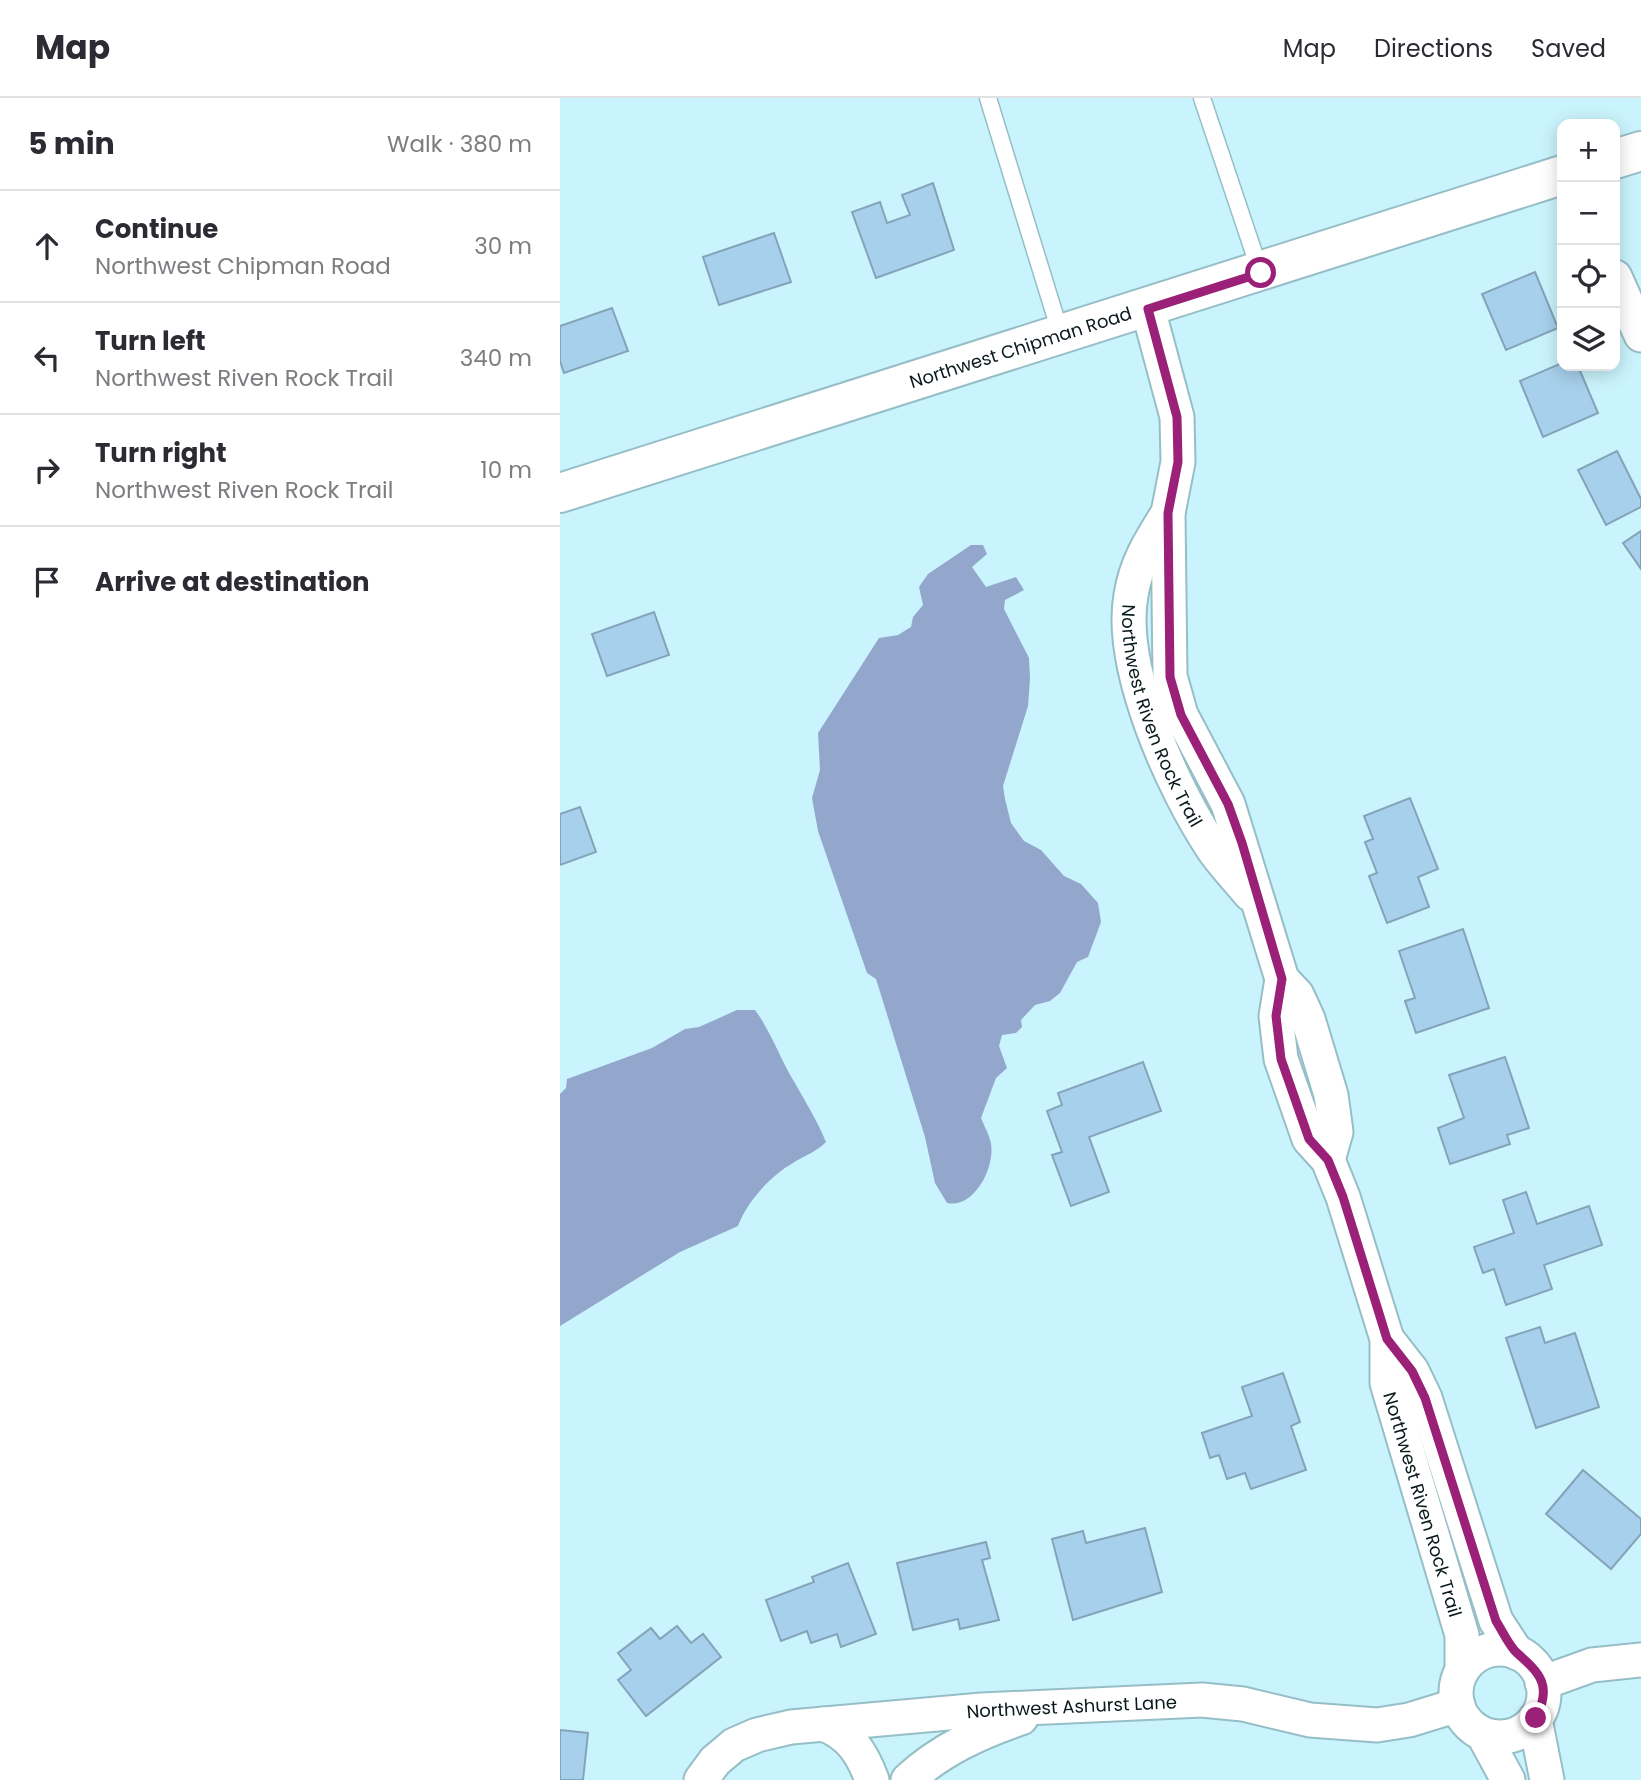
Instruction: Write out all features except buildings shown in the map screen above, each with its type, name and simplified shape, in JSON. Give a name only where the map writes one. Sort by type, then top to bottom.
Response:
[{"type":"main road","points":[[1620,157],[1641,151]]},
{"type":"main road","name":"Northwest Chipman Road","points":[[560,494],[1557,177]]},
{"type":"street","points":[[1620,288],[1641,335]]},
{"type":"street","name":"Northwest Riven Rock Trail","points":[[1148,309],[1177,417],[1178,462],[1168,513],[1142,554],[1130,596],[1129,638],[1145,707],[1172,773],[1213,849],[1259,905],[1282,979],[1276,1016],[1281,1059],[1309,1139],[1328,1160],[1343,1197],[1387,1339],[1387,1383],[1462,1635],[1462,1671],[1457,1684],[1458,1705]]},
{"type":"street","name":"Northwest Riven Rock Trail","points":[[1387,1339],[1412,1371],[1425,1398],[1496,1621],[1517,1653],[1534,1665],[1542,1683]]},
{"type":"street","points":[[1462,1671],[1483,1652],[1497,1649],[1517,1653]]},
{"type":"street","points":[[1458,1705],[1470,1726],[1483,1734],[1498,1737],[1513,1735],[1535,1719],[1542,1705],[1542,1683],[1592,1665],[1641,1660]]},
{"type":"street","name":"Northwest Ashurst Lane","points":[[701,1780],[715,1761],[734,1745],[780,1729],[822,1724],[982,1710],[1202,1700],[1242,1704],[1310,1720],[1377,1725],[1409,1720],[1458,1705]]},
{"type":"street","points":[[908,1780],[951,1748],[985,1731],[1051,1708]]},
{"type":"street","points":[[1535,1719],[1547,1780]]},
{"type":"street","points":[[822,1724],[848,1738],[859,1750],[872,1780]]},
{"type":"street","points":[[1483,1734],[1508,1780]]},
{"type":"lane","points":[[988,98],[1061,335]]},
{"type":"lane","points":[[1202,98],[1261,273]]},
{"type":"water","points":[[971,545],[983,545],[987,554],[972,567],[986,587],[1016,577],[1024,590],[1005,600],[1004,609],[1029,658],[1030,678],[1028,706],[1003,786],[1011,823],[1024,841],[1041,850],[1064,876],[1081,884],[1098,903],[1101,922],[1088,957],[1077,962],[1060,993],[1050,1001],[1035,1005],[1021,1020],[1022,1027],[1016,1033],[1002,1035],[999,1046],[1007,1068],[996,1078],[981,1118],[991,1144],[986,1175],[973,1194],[965,1200],[947,1203],[935,1183],[925,1137],[876,979],[867,973],[818,831],[812,798],[820,770],[818,733],[879,638],[898,635],[911,627],[913,617],[923,605],[919,587],[928,574]]},
{"type":"water","points":[[737,1010],[755,1010],[826,1142],[784,1168],[768,1182],[753,1199],[738,1226],[680,1252],[560,1326],[560,1094],[566,1088],[567,1079],[652,1048],[685,1029],[699,1027]]},
{"type":"route","points":[[1261,273],[1148,309],[1177,417],[1178,462],[1168,513],[1170,677],[1181,715],[1228,804],[1242,843],[1282,979],[1276,1016],[1281,1059],[1309,1139],[1328,1160],[1343,1197],[1387,1339],[1412,1371],[1425,1398],[1496,1621],[1517,1653],[1534,1665],[1541,1678],[1544,1692],[1536,1718]]}]
